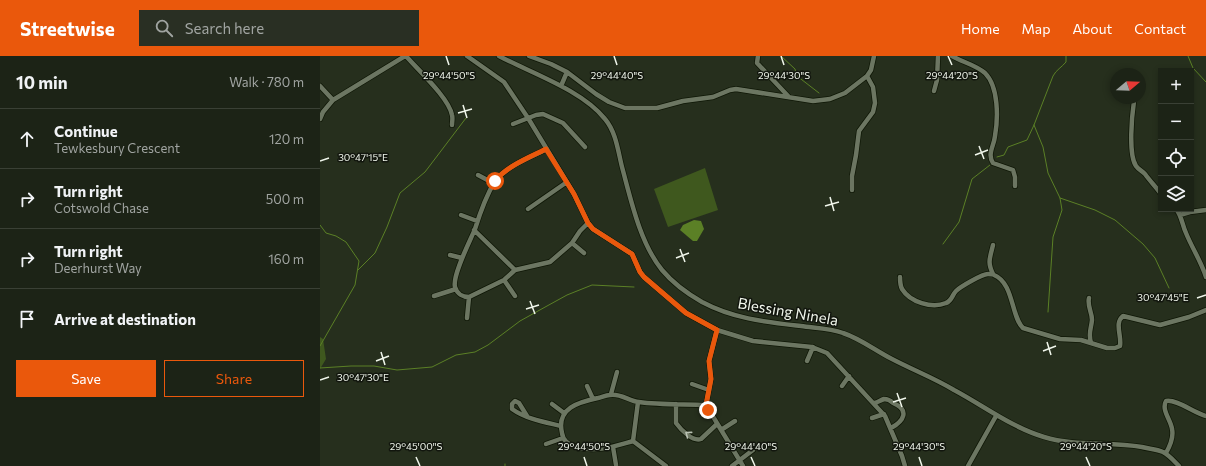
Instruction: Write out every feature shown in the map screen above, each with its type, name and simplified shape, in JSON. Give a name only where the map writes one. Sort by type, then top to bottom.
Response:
[{"type":"street","points":[[320,119],[323,112],[333,100],[405,56],[440,94],[449,107],[452,116],[452,125]]},
{"type":"street","points":[[467,56],[504,82],[567,182],[588,223],[593,229],[632,254],[640,272],[644,277],[680,309],[702,323],[717,330],[753,340],[813,347],[827,353],[884,414],[891,428],[905,466]]},
{"type":"street","name":"Blessing Ninela","points":[[499,56],[561,86],[595,108],[604,118],[611,128],[632,207],[654,258],[663,270],[701,301],[735,316],[842,332],[893,360],[933,378],[996,416],[1046,438],[1062,441],[1135,446],[1166,453]]},
{"type":"street","points":[[530,56],[567,72],[596,94],[625,108],[657,108],[678,102],[713,97],[736,89],[813,101],[830,100],[845,93],[867,76],[871,70],[874,56]]},
{"type":"street","points":[[758,56],[758,63],[789,97]]},
{"type":"street","points":[[934,91],[937,80],[938,56]]},
{"type":"street","points":[[952,56],[980,70],[990,80],[996,98],[996,131],[991,154],[992,161],[996,165],[1012,170],[1015,177],[1015,186]]},
{"type":"street","points":[[561,86],[567,72]]},
{"type":"street","points":[[852,190],[852,176],[859,131],[873,112],[875,104],[873,88],[867,76]]},
{"type":"street","points":[[320,86],[333,100]]},
{"type":"street","points":[[1134,104],[1132,152],[1134,162],[1136,167],[1158,190]]},
{"type":"street","points":[[513,124],[543,114],[564,123],[585,147]]},
{"type":"street","points":[[546,149],[498,176],[493,183],[462,258],[455,283],[458,293],[464,297],[469,297],[504,280],[515,270],[550,262],[572,243],[580,231],[588,223]]},
{"type":"street","points":[[478,175],[493,183]]},
{"type":"street","points":[[528,209],[567,182]]},
{"type":"street","points":[[1180,215],[1206,210]]},
{"type":"street","points":[[1178,212],[1185,232],[1201,263],[1206,277]]},
{"type":"street","points":[[461,215],[477,220]]},
{"type":"street","points":[[474,230],[515,270]]},
{"type":"street","points":[[572,243],[584,254]]},
{"type":"street","points":[[993,245],[989,268],[993,274],[1003,282],[1018,320],[1023,328],[1060,338],[1081,340],[1107,348],[1117,347],[1120,343],[1118,323],[1119,319],[1123,316],[1160,325],[1189,317],[1206,310]]},
{"type":"street","points":[[450,255],[462,258]]},
{"type":"street","points":[[900,277],[901,288],[910,297],[917,301],[937,305],[948,302],[958,289],[982,276],[993,274]]},
{"type":"street","points":[[504,280],[514,296]]},
{"type":"street","points":[[434,296],[456,289]]},
{"type":"street","points":[[467,318],[469,297]]},
{"type":"street","points":[[1089,298],[1088,305],[1092,320],[1089,334],[1092,343]]},
{"type":"street","points":[[717,330],[709,361],[711,379],[706,405],[743,466]]},
{"type":"street","points":[[807,361],[813,347]]},
{"type":"street","points":[[611,394],[617,372]]},
{"type":"street","points":[[842,386],[849,376]]},
{"type":"street","points":[[692,384],[709,390]]},
{"type":"street","points":[[587,386],[593,399]]},
{"type":"street","points":[[633,441],[613,447],[593,449],[577,448],[569,445],[564,438],[560,426],[564,413],[570,408],[578,404],[611,394],[619,395],[638,402],[706,405]]},
{"type":"street","points":[[875,403],[883,399],[899,405],[902,408],[903,415],[901,420],[898,424],[891,428]]},
{"type":"street","points":[[1179,466],[1166,453],[1171,445],[1173,437],[1172,429],[1164,409],[1164,404],[1166,401],[1174,401],[1196,413],[1206,416]]},
{"type":"street","points":[[633,441],[638,402]]},
{"type":"street","points":[[552,404],[564,413]]},
{"type":"street","points":[[676,404],[676,423],[693,438],[698,440],[701,439],[717,424]]},
{"type":"street","points":[[872,418],[884,414]]},
{"type":"street","points":[[527,416],[538,421],[560,426]]},
{"type":"street","points":[[968,466],[996,416]]},
{"type":"street","points":[[721,430],[735,421]]},
{"type":"street","points":[[546,444],[564,438]]},
{"type":"street","points":[[633,441],[666,466]]},
{"type":"street","points":[[613,447],[616,465]]},
{"type":"street","points":[[732,466],[754,450]]},
{"type":"shaded area","points":[[705,168],[718,210],[668,227],[654,189]]},
{"type":"shaded area","points":[[694,220],[701,221],[704,229],[697,241],[693,241],[680,230],[683,225]]},
{"type":"shaded area","points":[[320,337],[323,339],[326,359],[320,369]]},
{"type":"waterway","points":[[781,56],[795,69],[797,76],[819,93]]},
{"type":"waterway","points":[[997,157],[1004,155],[1008,147],[1027,140],[1053,76],[1066,62],[1066,56]]},
{"type":"waterway","points":[[1188,56],[1193,68],[1206,82]]},
{"type":"waterway","points":[[358,270],[375,253],[400,193],[425,172],[466,118]]},
{"type":"waterway","points":[[1034,125],[1043,147],[1048,173],[1060,198],[1062,210],[1053,237],[1048,312]]},
{"type":"waterway","points":[[943,244],[959,222],[972,179],[990,165]]},
{"type":"waterway","points":[[1060,198],[1095,210],[1115,220],[1143,244],[1155,258],[1169,288]]},
{"type":"waterway","points":[[320,225],[326,233],[336,236],[346,242],[359,261],[355,285],[320,346]]},
{"type":"waterway","points":[[320,368],[374,366],[397,370],[432,367],[456,355],[475,352],[488,345],[520,321],[567,295],[592,285],[634,287]]},
{"type":"route","points":[[495,181],[498,176],[546,149],[574,194],[588,223],[593,229],[629,251],[635,257],[640,272],[660,292],[686,313],[717,330],[709,361],[711,379],[706,405],[708,410]]}]
